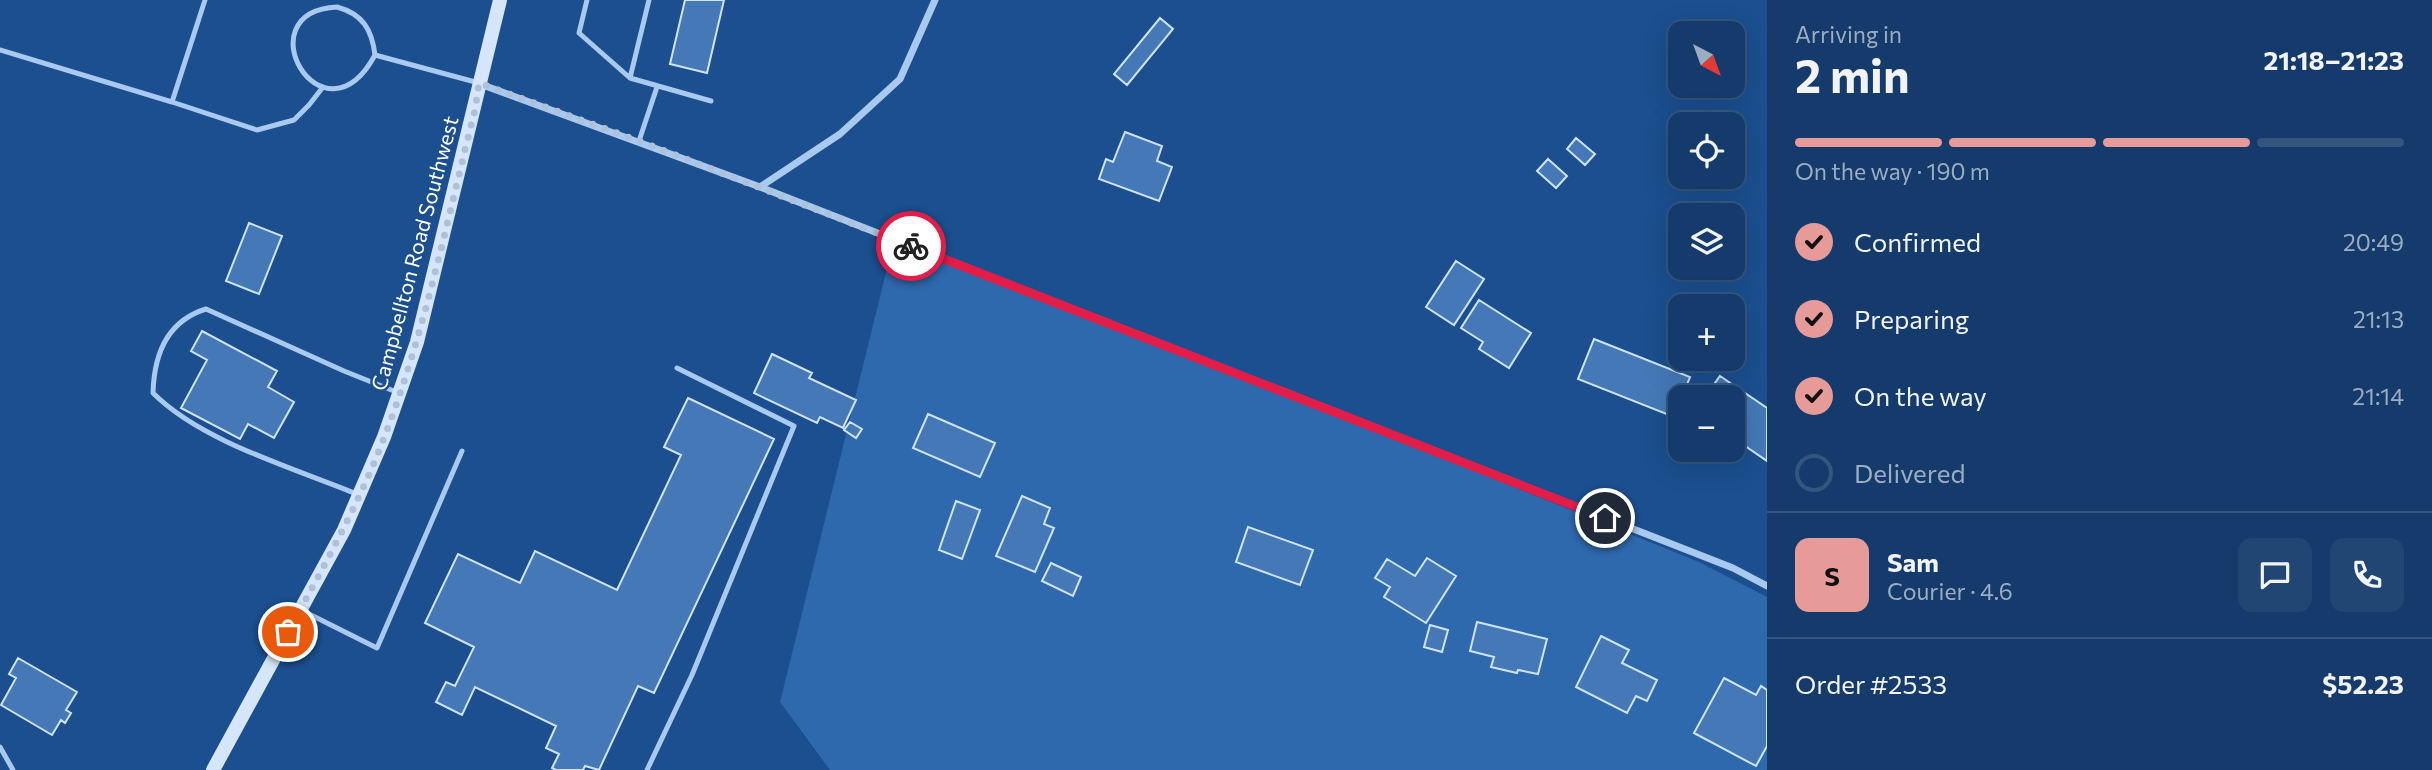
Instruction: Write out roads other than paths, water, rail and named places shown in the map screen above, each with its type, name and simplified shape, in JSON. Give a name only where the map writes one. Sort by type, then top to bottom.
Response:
[{"type":"main road","name":"Campbellton Road Southwest","points":[[213,770],[344,530],[384,437],[417,342],[500,0]]},
{"type":"street","points":[[760,187],[840,134],[900,79],[935,0]]},
{"type":"street","points":[[479,83],[760,187],[1733,568],[1767,586]]},
{"type":"lane","points":[[172,102],[205,0]]},
{"type":"lane","points":[[587,0],[579,33],[630,78],[711,101]]},
{"type":"lane","points":[[630,78],[649,0]]},
{"type":"lane","points":[[324,8],[350,10],[361,18],[369,29],[375,55],[360,78],[349,85],[323,87],[310,81],[301,72],[295,60],[295,34],[302,22],[312,13],[324,8]]},
{"type":"lane","points":[[0,50],[257,130],[294,120],[323,87]]},
{"type":"lane","points":[[375,55],[479,83]]},
{"type":"lane","points":[[639,141],[657,87]]},
{"type":"lane","points":[[359,495],[275,463],[187,421],[169,408],[153,393],[153,369],[163,342],[182,321],[195,312],[206,309],[399,393]]},
{"type":"lane","points":[[647,770],[692,675],[794,426],[677,368]]},
{"type":"lane","points":[[300,610],[377,649],[462,451]]},
{"type":"lane","points":[[0,747],[13,770]]}]
